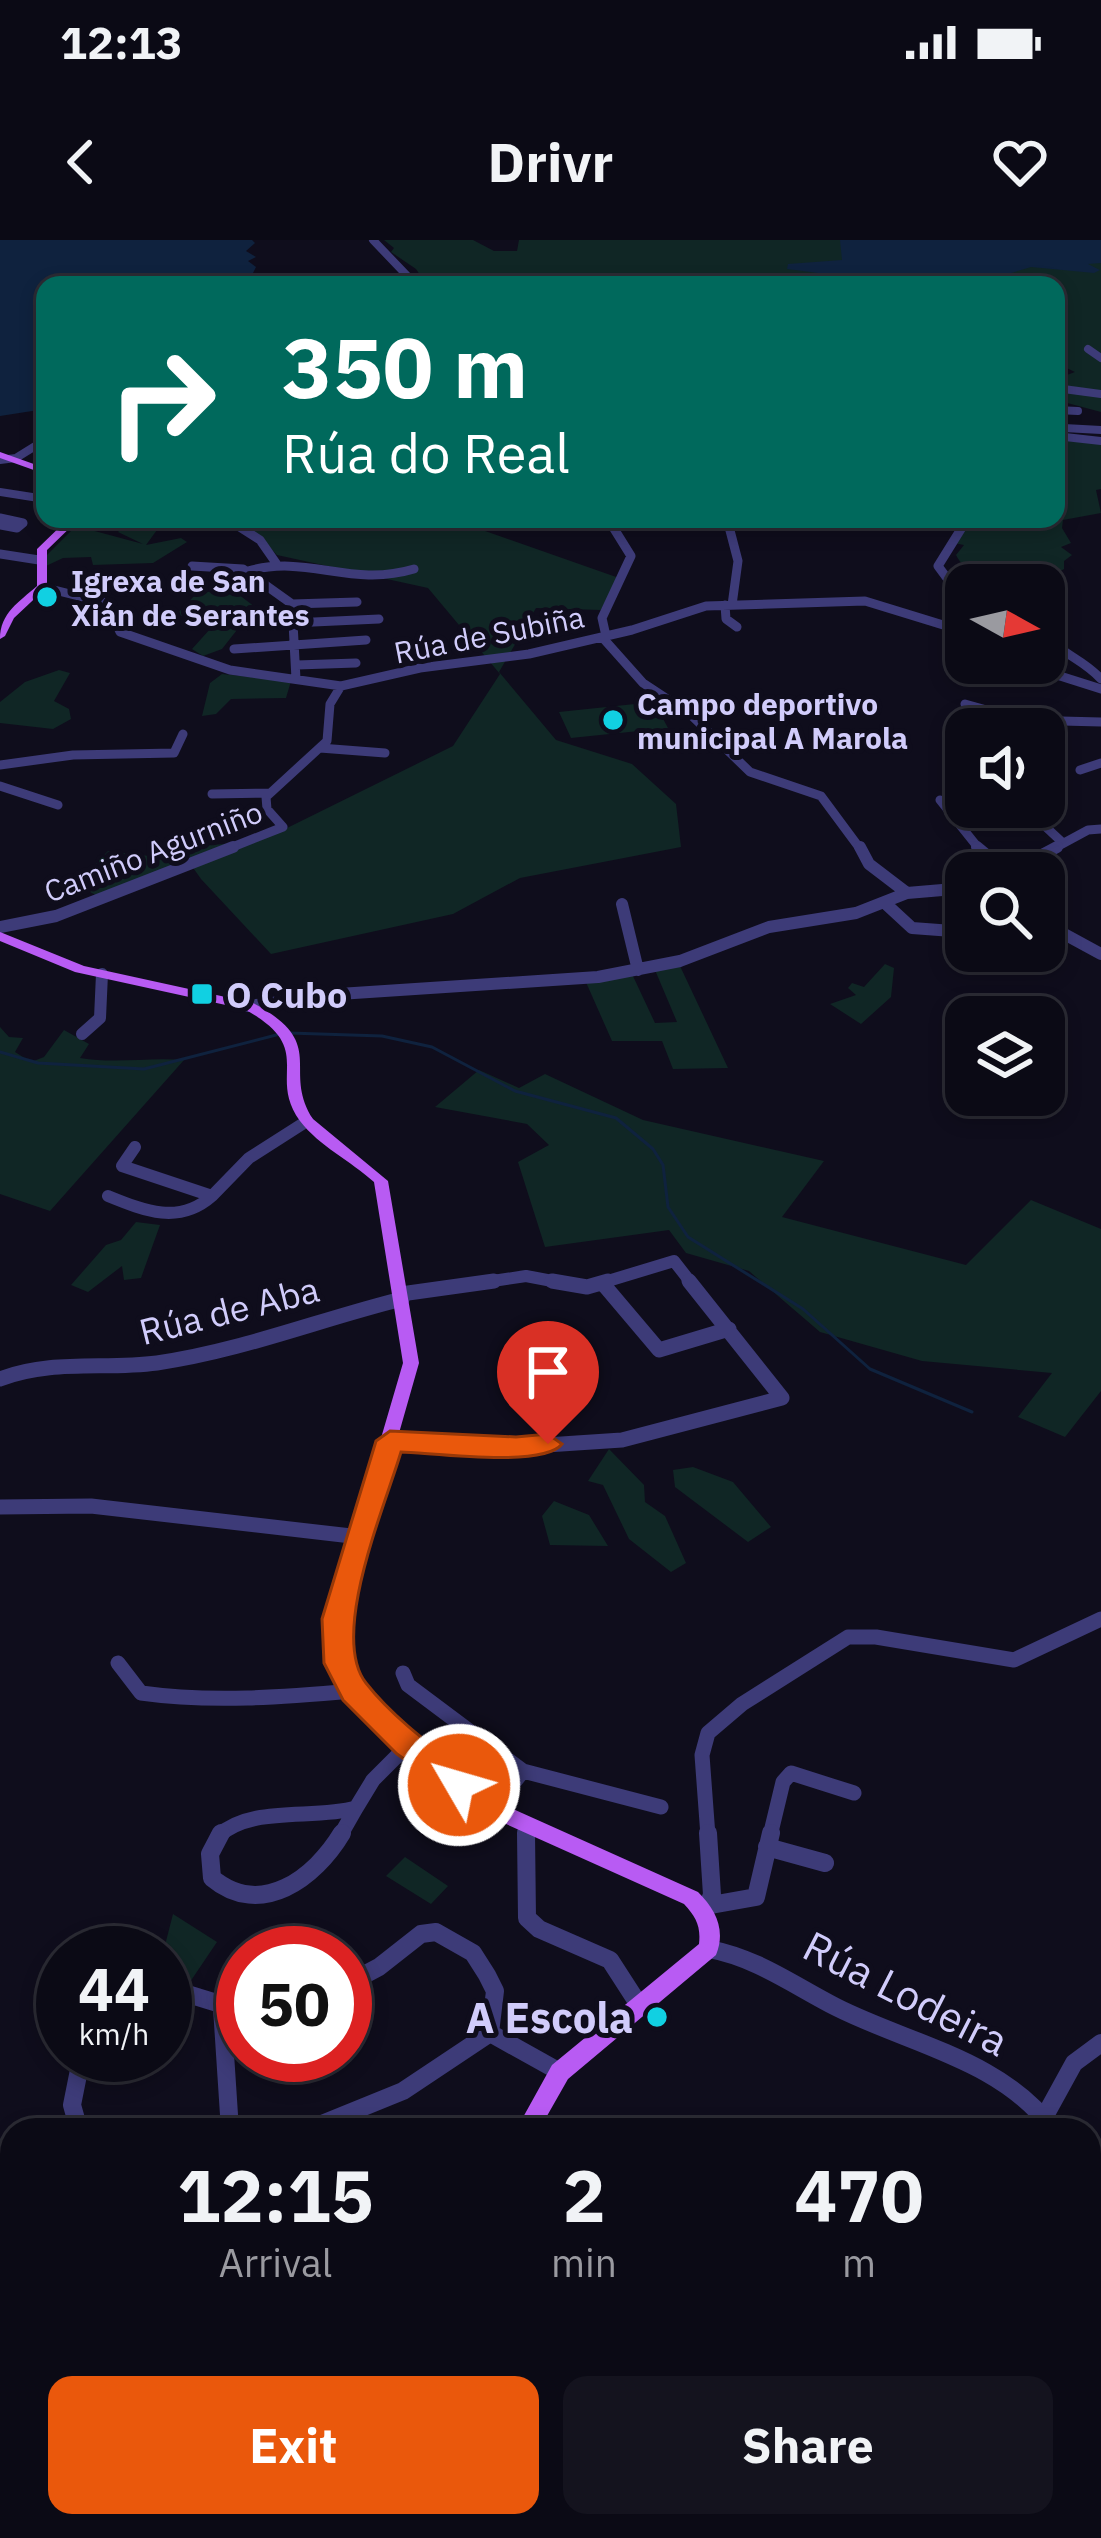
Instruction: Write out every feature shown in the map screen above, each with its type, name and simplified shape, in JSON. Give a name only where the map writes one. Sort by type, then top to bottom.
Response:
[{"type":"main road","points":[[3,458],[36,468]]},
{"type":"main road","points":[[0,636],[9,616],[42,587],[42,549],[64,528]]},
{"type":"main road","points":[[0,936],[102,974],[248,1006],[271,1018],[290,1036],[307,1121],[381,1181],[411,1363],[336,1633],[340,1663],[354,1691],[408,1745],[493,1808],[692,1898],[708,1908],[713,1933],[710,1949],[560,2072],[534,2118]]},
{"type":"street","points":[[373,240],[403,276]]},
{"type":"street","points":[[1088,349],[1101,358]]},
{"type":"street","points":[[1065,389],[1101,394]]},
{"type":"street","points":[[1065,410],[1078,411]]},
{"type":"street","points":[[1065,432],[1101,430]]},
{"type":"street","points":[[1065,434],[1101,441]]},
{"type":"street","points":[[3,458],[36,444]]},
{"type":"street","points":[[3,495],[36,498]]},
{"type":"street","points":[[240,528],[260,541],[276,562]]},
{"type":"street","points":[[614,528],[631,556],[602,617],[604,637],[643,682],[690,714],[750,772],[821,796],[850,829],[869,864],[908,893]]},
{"type":"street","points":[[729,528],[738,561],[726,619],[737,627]]},
{"type":"street","points":[[945,575],[938,566],[961,529]]},
{"type":"street","points":[[0,554],[39,560]]},
{"type":"street","points":[[192,566],[248,572],[276,562],[380,579],[414,569]]},
{"type":"street","points":[[248,572],[292,604],[357,602]]},
{"type":"street","name":"Rúa de Subiña","points":[[42,587],[107,602],[120,632],[199,661],[253,675],[341,686],[604,637],[685,612],[729,605],[880,602],[945,625]]},
{"type":"street","points":[[292,604],[296,679]]},
{"type":"street","points":[[250,625],[380,619]]},
{"type":"street","points":[[234,650],[367,640]]},
{"type":"street","points":[[1065,656],[1084,662],[1101,679]]},
{"type":"street","points":[[297,665],[356,663]]},
{"type":"street","points":[[1065,677],[1101,688]]},
{"type":"street","points":[[320,748],[327,742],[330,704],[341,686]]},
{"type":"street","points":[[965,704],[1022,720],[1101,722]]},
{"type":"street","points":[[0,765],[73,755],[174,753],[183,734]]},
{"type":"street","points":[[320,748],[385,753]]},
{"type":"street","name":"Camiño Agurniño","points":[[0,927],[56,916],[283,827],[268,809],[270,793],[320,748]]},
{"type":"street","points":[[1080,770],[1101,764]]},
{"type":"street","points":[[0,786],[58,805]]},
{"type":"street","name":"Camiño Agurniño","points":[[212,794],[270,793]]},
{"type":"street","points":[[940,800],[982,852]]},
{"type":"street","points":[[1047,828],[1063,843]]},
{"type":"street","points":[[1046,852],[1101,829]]},
{"type":"street","points":[[248,1006],[339,994],[526,984],[638,970],[680,961],[797,920],[886,904],[908,893],[945,890]]},
{"type":"street","points":[[622,904],[638,970]]},
{"type":"street","points":[[886,904],[913,928],[945,930]]},
{"type":"street","points":[[1065,935],[1101,953]]},
{"type":"street","points":[[82,1034],[100,1018],[102,974]]},
{"type":"street","points":[[108,1196],[176,1216],[198,1211],[249,1158],[307,1121]]},
{"type":"street","points":[[135,1147],[122,1166],[212,1196]]},
{"type":"street","points":[[390,1441],[516,1447],[622,1440],[782,1398],[728,1329],[674,1261],[604,1285],[659,1350],[728,1329]]},
{"type":"street","name":"Rúa de Aba","points":[[0,1379],[22,1368],[124,1366],[184,1359],[401,1297],[526,1276],[587,1287],[604,1285]]},
{"type":"street","points":[[0,1507],[91,1506],[361,1537]]},
{"type":"street","points":[[854,1793],[791,1773],[783,1782],[756,1898],[708,1908],[702,1755],[708,1733],[742,1704],[848,1637],[876,1637],[1014,1660],[1101,1619]]},
{"type":"street","points":[[118,1664],[141,1693],[164,1697],[231,1699],[354,1691]]},
{"type":"street","points":[[404,1673],[408,1685],[523,1771],[661,1807]]},
{"type":"street","points":[[358,1807],[244,1819],[224,1830],[210,1854],[212,1878],[235,1895],[280,1893],[319,1869],[346,1828],[358,1807],[369,1787],[408,1745]]},
{"type":"street","points":[[493,1808],[523,1771]]},
{"type":"street","points":[[335,1813],[346,1828]]},
{"type":"street","points":[[526,1824],[527,1918],[539,1929],[610,1960],[641,2008]]},
{"type":"street","points":[[767,1847],[825,1862]]},
{"type":"street","points":[[345,2118],[435,2078],[490,2033],[495,1991],[487,1975],[473,1953],[436,1932],[421,1934],[372,1971]]},
{"type":"street","name":"Rúa Lodeira","points":[[710,1949],[761,1961],[840,2010],[966,2063],[1043,2118]]},
{"type":"street","points":[[490,2033],[560,2072]]},
{"type":"street","points":[[1050,2118],[1068,2071],[1089,2047],[1101,2043]]},
{"type":"street","points":[[76,2118],[72,2105],[77,2082]]},
{"type":"street","points":[[227,2082],[229,2118]]},
{"type":"green space","points":[[384,240],[473,240],[494,251],[517,251],[519,240],[854,240],[853,255],[829,270],[850,276],[421,276],[391,252],[394,248]]},
{"type":"green space","points":[[1101,259],[1101,412],[1065,402],[1065,376],[1075,372],[1065,367],[1065,276],[980,276],[993,268]]},
{"type":"green space","points":[[1065,439],[1101,442],[1101,489],[1096,490],[1101,513],[1065,520]]},
{"type":"green space","points":[[74,528],[143,544],[118,532],[122,528],[158,528],[146,545],[181,538],[187,542],[153,563],[93,565],[91,557],[63,558],[46,566],[45,557]]},
{"type":"green space","points":[[251,528],[477,528],[619,578],[601,610],[536,608],[499,672],[556,740],[632,764],[676,804],[681,847],[520,878],[453,914],[271,954],[201,879],[179,848],[234,843],[283,830],[453,746],[500,674],[428,588],[277,555]]},
{"type":"green space","points":[[958,528],[1062,528],[1071,543],[1061,547],[1072,555],[1064,564],[963,564],[956,555],[964,545],[954,543]]},
{"type":"green space","points":[[230,588],[255,607],[222,649],[203,656],[192,649],[211,628],[177,614],[196,594]]},
{"type":"green space","points":[[59,670],[70,673],[54,701],[69,709],[71,719],[53,729],[0,723],[0,702],[25,682]]},
{"type":"green space","points":[[222,674],[291,681],[286,698],[231,699],[216,714],[202,716],[210,683]]},
{"type":"green space","name":"Campo deportivo municipal A Marola","points":[[654,702],[668,728],[571,738],[559,712]]},
{"type":"green space","points":[[108,851],[174,859],[178,866],[99,897],[76,884]]},
{"type":"green space","points":[[885,964],[894,968],[891,997],[861,1024],[830,1004],[856,995],[848,988],[852,983],[864,987]]},
{"type":"green space","points":[[680,966],[728,1068],[673,1069],[662,1041],[612,1041],[585,980],[632,974],[655,1023],[677,1022],[655,970]]},
{"type":"green space","points":[[0,1027],[9,1037],[23,1038],[15,1052],[31,1062],[44,1057],[64,1030],[89,1044],[80,1058],[184,1060],[50,1211],[0,1194]]},
{"type":"green space","points":[[479,1070],[519,1088],[545,1074],[643,1120],[824,1161],[782,1217],[966,1265],[1031,1200],[1101,1229],[1101,1391],[1065,1437],[1018,1417],[1052,1373],[922,1361],[820,1332],[749,1271],[686,1253],[669,1230],[545,1247],[518,1162],[549,1145],[527,1124],[435,1107]]},
{"type":"green space","points":[[136,1222],[160,1225],[141,1278],[124,1280],[122,1266],[88,1292],[71,1285],[106,1245],[121,1240]]},
{"type":"green space","points":[[609,1449],[644,1485],[645,1502],[665,1516],[686,1563],[671,1572],[629,1539],[603,1485],[588,1481]]},
{"type":"green space","points":[[693,1467],[733,1482],[771,1527],[748,1542],[675,1487],[673,1470]]},
{"type":"green space","points":[[554,1501],[589,1515],[608,1546],[550,1545],[542,1516]]},
{"type":"green space","points":[[405,1857],[448,1886],[431,1904],[386,1876]]},
{"type":"green space","points":[[173,1914],[192,1926],[170,1926]]},
{"type":"green space","points":[[192,1926],[216,1943],[192,1979]]},
{"type":"water","points":[[0,240],[255,243],[246,251],[256,257],[248,261],[256,267],[252,276],[36,276],[36,410],[0,416]]},
{"type":"water","points":[[840,240],[1101,240],[1101,263],[1088,264],[1100,270],[1094,273],[1031,267],[1002,276],[841,276],[787,269],[788,264],[842,260]]},
{"type":"waterway","points":[[289,1033],[382,1036],[432,1047],[515,1091],[616,1118],[653,1149],[663,1165],[668,1207],[688,1237],[803,1309],[870,1369],[972,1412]]},
{"type":"waterway","points":[[0,1052],[38,1063],[144,1069],[280,1034]]},
{"type":"place","name":"Igrexa de San Xián de Serantes","points":[[47,597]]},
{"type":"place","name":"Campo deportivo municipal A Marola","points":[[613,720]]},
{"type":"place","name":"O Cubo","points":[[202,994]]},
{"type":"place","name":"A Escola","points":[[657,2017]]},
{"type":"route","points":[[459,1785],[408,1745],[354,1691],[340,1663],[337,1619],[390,1441],[516,1447],[548,1444]]}]
